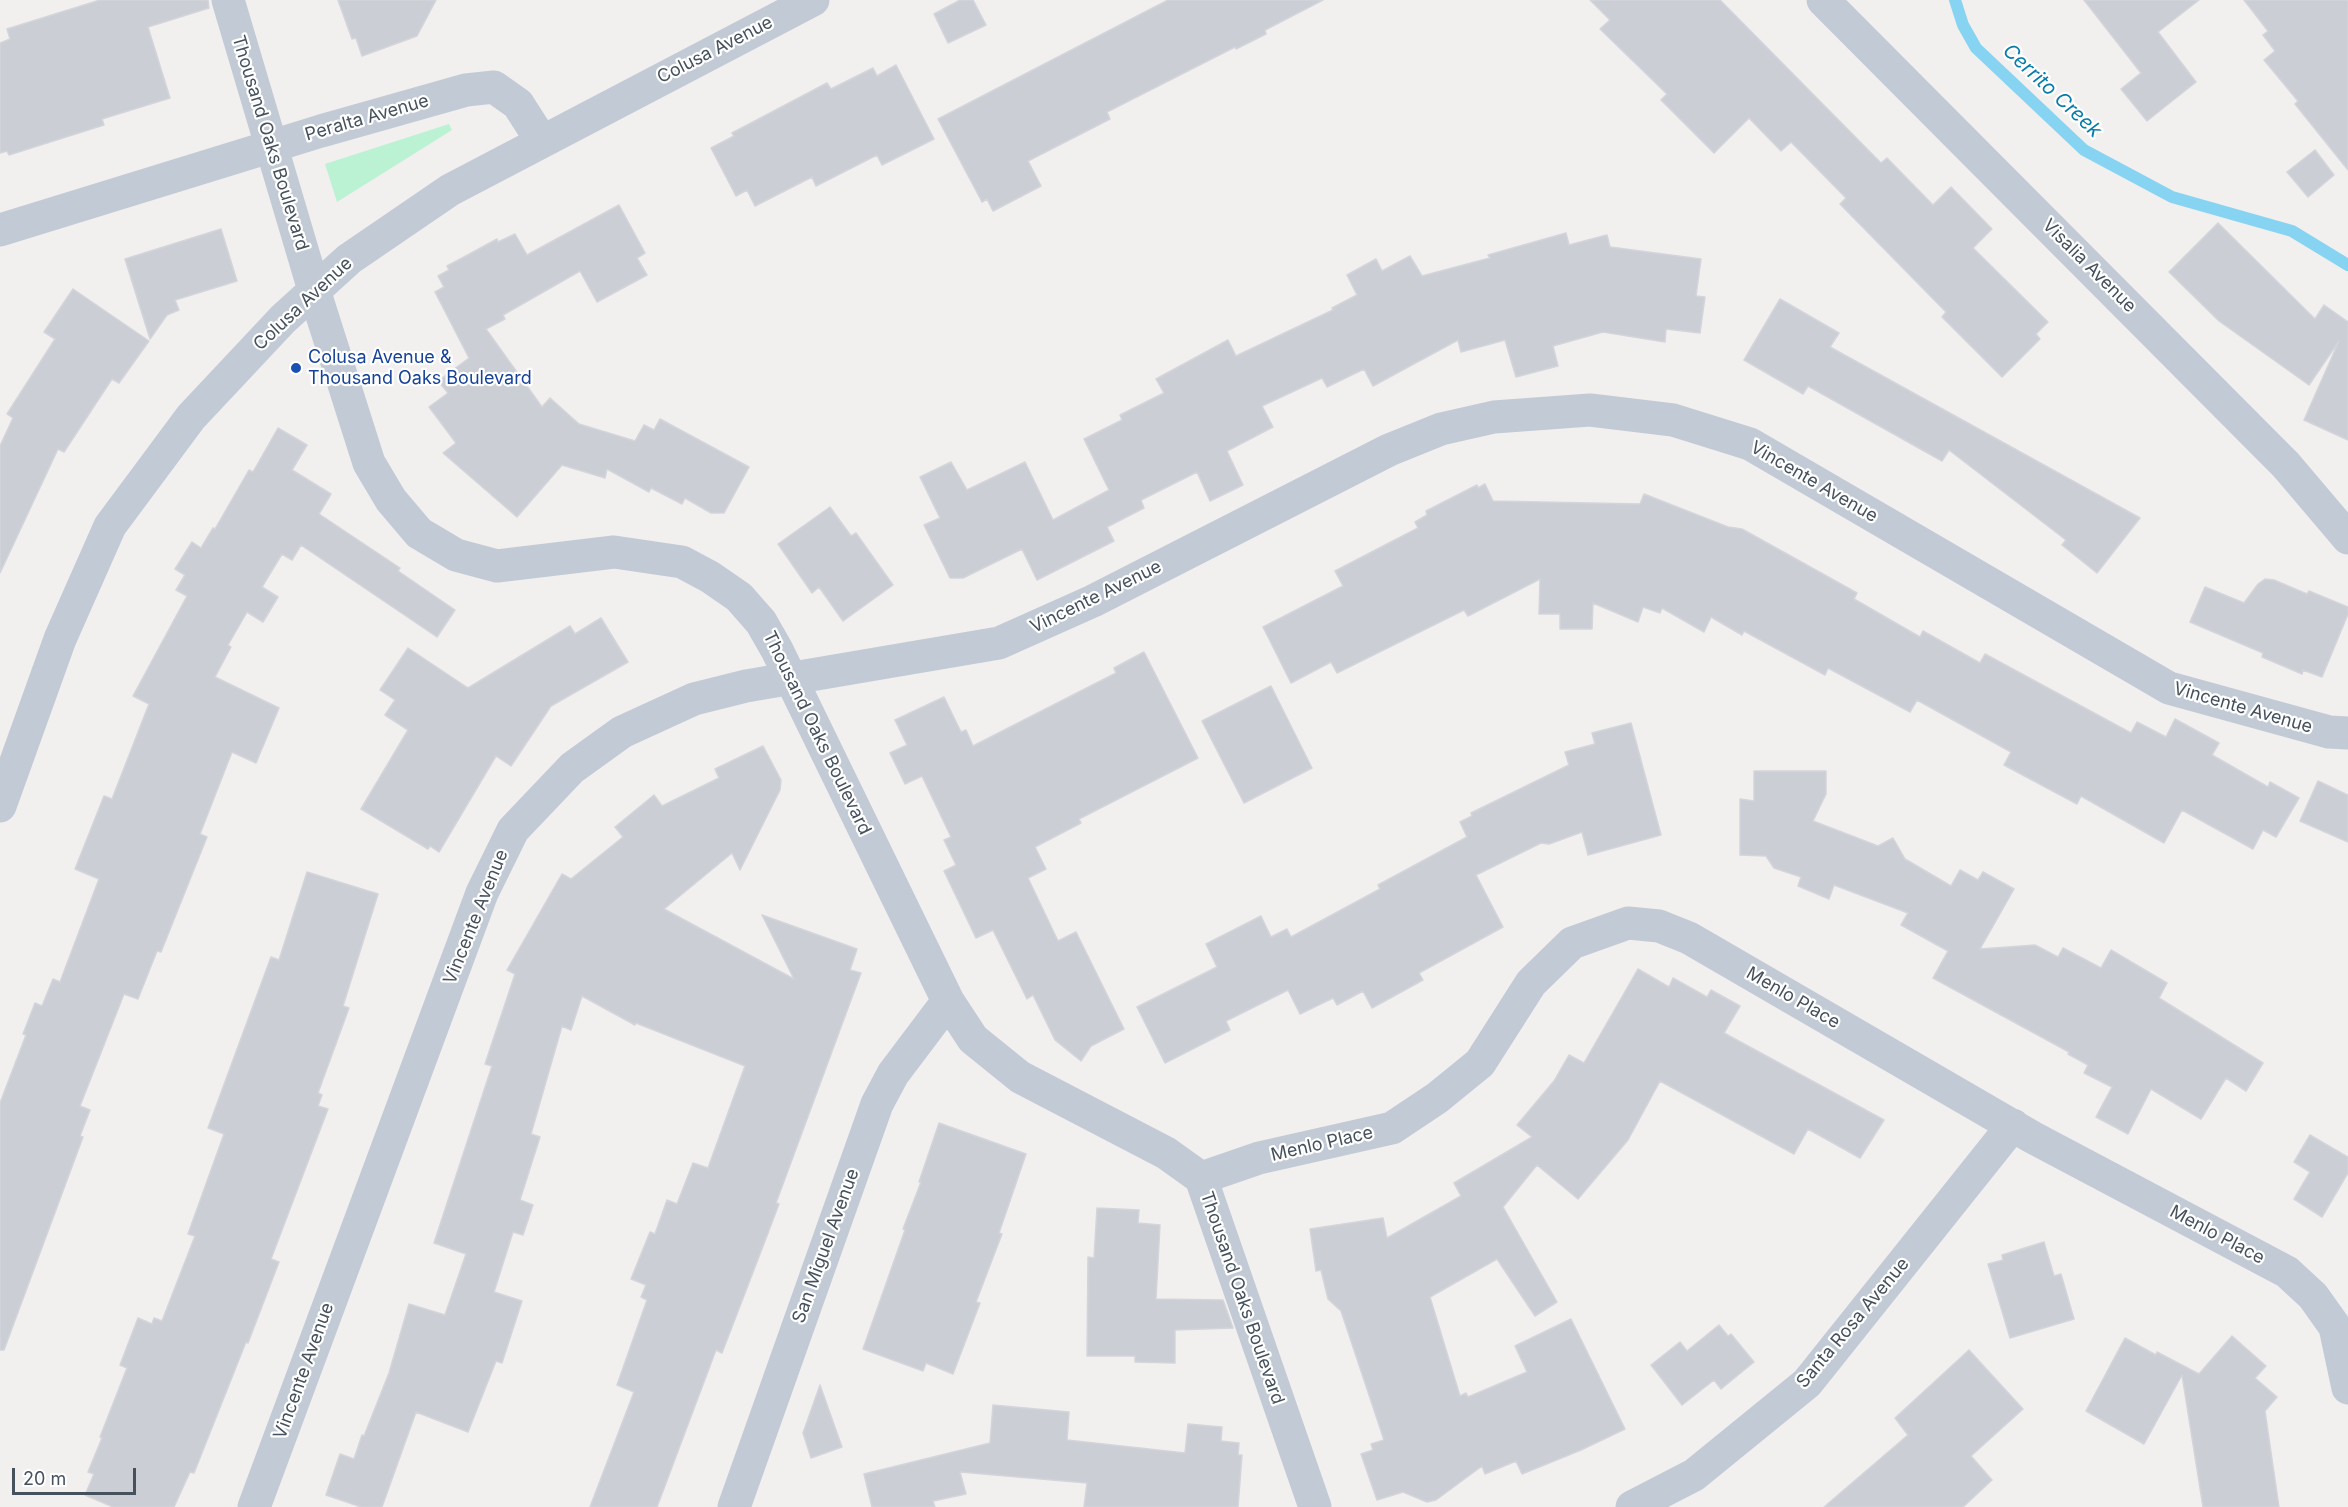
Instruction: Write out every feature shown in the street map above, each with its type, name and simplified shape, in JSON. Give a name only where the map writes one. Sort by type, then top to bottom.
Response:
[{"type":"street","name":"Thousand Oaks Boulevard","points":[[228,0],[314,290],[369,463],[391,500],[418,533],[456,555],[497,566],[614,552],[682,562],[710,577],[738,597],[761,622],[792,678],[948,1001],[974,1039],[1020,1077],[1166,1153],[1201,1178],[1315,1507]]},
{"type":"street","name":"Colusa Avenue","points":[[0,806],[60,639],[110,526],[191,417],[283,319],[349,259],[450,190],[541,140],[813,0]]},
{"type":"street","name":"Visalia Avenue","points":[[1823,0],[2286,465],[2348,538]]},
{"type":"street","name":"Peralta Avenue","points":[[0,230],[466,90],[494,87],[518,104],[541,140]]},
{"type":"street","name":"Vincente Avenue","points":[[254,1507],[482,893],[513,830],[572,768],[622,732],[694,699],[746,686],[999,643],[1094,601],[1389,450],[1441,429],[1494,417],[1590,410],[1674,420],[1750,444],[2169,688],[2329,732],[2348,733]]},
{"type":"street","name":"Menlo Place","points":[[1201,1178],[1259,1158],[1392,1128],[1437,1098],[1480,1063],[1531,983],[1572,943],[1628,923],[1659,926],[1689,938],[2013,1125],[2288,1272],[2313,1296],[2335,1328],[2348,1388]]},
{"type":"street","name":"San Miguel Avenue","points":[[734,1507],[877,1104],[893,1074],[948,1001]]},
{"type":"street","name":"Santa Rosa Avenue","points":[[1632,1507],[1694,1475],[1807,1383],[2013,1125]]},
{"type":"green space","points":[[449,124],[452,130],[337,202],[325,164]]},
{"type":"building","points":[[100,0],[208,0],[209,8],[148,27],[170,98],[102,119],[104,125],[9,155],[7,151],[0,153],[0,43],[10,39],[7,29]]},
{"type":"building","points":[[338,0],[436,0],[417,36],[362,56],[356,38],[352,39]]},
{"type":"building","points":[[960,0],[973,0],[986,25],[948,43],[934,14]]},
{"type":"building","points":[[1168,0],[1323,0],[1265,30],[1266,34],[1236,49],[1235,47],[1107,112],[1110,119],[1028,161],[1041,186],[993,211],[987,199],[982,202],[938,119]]},
{"type":"building","points":[[1590,0],[1720,0],[1881,163],[1887,158],[1933,205],[1951,187],[1992,229],[1973,248],[2048,322],[2036,334],[2040,339],[2002,377],[1942,317],[1946,312],[1840,204],[1846,198],[1791,142],[1781,151],[1749,118],[1714,153],[1661,100],[1667,94],[1600,29],[1610,20]]},
{"type":"building","points":[[2084,0],[2199,0],[2158,32],[2196,82],[2147,121],[2121,89],[2141,73]]},
{"type":"building","points":[[2244,0],[2348,0],[2348,170],[2295,104],[2298,101],[2264,60],[2275,51],[2263,35],[2268,31]]},
{"type":"building","points":[[896,65],[934,139],[882,165],[877,155],[816,186],[812,177],[755,206],[747,190],[736,196],[711,148],[734,136],[732,133],[827,83],[831,89],[873,68],[877,76]]},
{"type":"building","points":[[2315,150],[2334,175],[2308,197],[2287,172]]},
{"type":"building","points":[[619,205],[645,253],[637,258],[647,275],[597,302],[580,271],[503,315],[505,319],[486,329],[542,407],[550,398],[579,424],[635,441],[644,425],[654,430],[660,419],[749,467],[724,513],[711,513],[685,498],[682,504],[651,488],[649,492],[607,469],[605,478],[562,465],[517,517],[443,453],[456,443],[429,407],[448,393],[438,381],[469,358],[435,292],[444,287],[438,276],[449,270],[447,266],[497,239],[498,242],[515,234],[527,255]]},
{"type":"building","points":[[2218,223],[2315,319],[2324,305],[2348,322],[2348,440],[2304,420],[2339,341],[2309,385],[2219,321],[2169,272]]},
{"type":"building","points":[[221,229],[237,281],[175,300],[179,310],[167,315],[150,339],[125,259]]},
{"type":"building","points":[[1566,233],[1569,245],[1607,235],[1610,247],[1701,259],[1696,296],[1705,297],[1700,333],[1666,329],[1665,342],[1603,332],[1553,346],[1558,366],[1516,377],[1505,340],[1461,352],[1458,340],[1373,386],[1364,369],[1327,387],[1322,378],[1262,406],[1273,427],[1227,451],[1243,485],[1210,501],[1197,472],[1141,500],[1144,508],[1107,527],[1114,541],[1037,580],[1022,549],[963,578],[950,578],[924,525],[940,518],[920,477],[951,462],[967,490],[1025,462],[1053,520],[1109,490],[1084,439],[1122,420],[1120,415],[1164,393],[1156,379],[1228,340],[1236,356],[1333,310],[1332,308],[1357,295],[1347,275],[1376,259],[1382,271],[1410,256],[1422,276],[1490,258],[1488,255]]},
{"type":"building","points":[[73,289],[149,341],[119,383],[112,379],[64,452],[58,449],[0,573],[0,446],[13,418],[7,414],[55,339],[44,332]]},
{"type":"building","points":[[1780,299],[1839,333],[1830,347],[2140,518],[2097,573],[2062,545],[2066,540],[1949,450],[1942,461],[1808,386],[1803,394],[1744,360]]},
{"type":"building","points":[[278,428],[307,445],[292,470],[331,494],[319,514],[400,568],[398,571],[455,610],[437,637],[301,545],[292,560],[282,554],[262,587],[278,597],[263,622],[247,612],[228,645],[231,647],[215,677],[279,708],[256,763],[232,752],[200,834],[207,837],[161,952],[157,951],[138,999],[124,994],[80,1106],[90,1110],[80,1136],[83,1137],[4,1350],[0,1350],[0,1103],[26,1035],[23,1034],[35,1003],[42,1006],[53,979],[60,982],[99,879],[75,869],[104,796],[112,799],[149,704],[133,696],[187,596],[176,590],[185,575],[175,569],[192,542],[201,548],[213,528],[215,529],[249,470],[253,472]]},
{"type":"building","points":[[1485,484],[1493,501],[1640,504],[1644,494],[1728,527],[1742,529],[1857,593],[1854,599],[1920,637],[1923,631],[1980,663],[1985,654],[2131,733],[2137,722],[2166,737],[2175,719],[2219,743],[2212,755],[2268,787],[2270,782],[2299,798],[2276,837],[2263,830],[2253,849],[2182,810],[2164,843],[2081,796],[2077,804],[2004,765],[2011,752],[1917,700],[1910,712],[1828,668],[1825,675],[1744,631],[1742,635],[1711,617],[1704,632],[1662,608],[1660,613],[1643,607],[1638,622],[1593,603],[1592,629],[1560,629],[1560,614],[1539,614],[1540,579],[1468,616],[1464,610],[1337,673],[1331,662],[1291,683],[1263,627],[1343,586],[1335,571],[1418,528],[1415,522],[1427,515],[1426,511],[1477,485],[1478,488]]},
{"type":"building","points":[[830,507],[851,536],[856,533],[893,585],[843,621],[819,587],[812,593],[778,544]]},
{"type":"building","points":[[2265,579],[2274,580],[2307,594],[2309,591],[2348,607],[2348,614],[2322,677],[2303,670],[2302,674],[2262,657],[2263,653],[2190,622],[2205,587],[2244,603],[2258,584]]},
{"type":"building","points":[[601,618],[628,662],[551,706],[511,766],[496,756],[439,852],[430,846],[428,849],[361,809],[408,730],[385,715],[395,700],[380,690],[408,648],[468,688],[570,626],[575,634]]},
{"type":"building","points":[[1144,652],[1198,758],[1079,819],[1081,823],[1035,847],[1046,869],[1028,878],[1058,941],[1076,932],[1124,1029],[1091,1046],[1081,1061],[1055,1040],[1033,995],[1027,999],[993,930],[976,938],[944,871],[956,865],[944,840],[951,837],[922,776],[905,784],[890,753],[907,745],[895,720],[944,697],[961,732],[966,730],[973,746],[1116,673],[1114,668]]},
{"type":"building","points":[[1271,686],[1312,768],[1244,803],[1202,721]]},
{"type":"building","points":[[1631,723],[1661,835],[1588,855],[1582,832],[1549,844],[1541,843],[1476,875],[1503,927],[1419,973],[1423,980],[1372,1008],[1363,991],[1337,1005],[1333,998],[1300,1014],[1288,990],[1226,1021],[1230,1030],[1165,1063],[1137,1007],[1217,967],[1206,944],[1261,916],[1271,937],[1287,929],[1291,937],[1380,889],[1378,885],[1467,837],[1460,822],[1472,816],[1471,813],[1569,765],[1565,752],[1595,744],[1592,733]]},
{"type":"building","points":[[763,746],[781,780],[780,790],[740,870],[732,853],[664,909],[794,979],[762,915],[857,949],[850,970],[861,973],[776,1203],[779,1204],[765,1241],[722,1353],[716,1350],[657,1507],[590,1507],[634,1392],[617,1385],[647,1300],[641,1297],[646,1285],[631,1279],[650,1232],[655,1234],[667,1200],[677,1204],[693,1163],[708,1168],[745,1066],[636,1023],[635,1025],[582,996],[571,1030],[562,1026],[531,1134],[540,1137],[520,1200],[533,1205],[523,1235],[513,1232],[494,1292],[522,1301],[502,1363],[496,1361],[468,1432],[416,1412],[382,1507],[361,1507],[326,1495],[340,1454],[354,1459],[362,1435],[364,1436],[389,1373],[409,1304],[445,1315],[466,1254],[434,1243],[492,1066],[485,1064],[515,974],[507,970],[562,874],[571,879],[623,837],[615,827],[654,795],[662,806],[719,778],[715,769]]},
{"type":"building","points":[[1754,771],[1826,771],[1826,794],[1813,821],[1878,846],[1893,838],[1905,859],[1951,886],[1960,870],[1978,880],[1983,872],[2014,889],[1980,949],[2035,945],[2058,957],[2063,948],[2101,968],[2111,950],[2167,983],[2159,998],[2263,1063],[2246,1091],[2226,1078],[2201,1119],[2151,1089],[2128,1134],[2096,1117],[2112,1087],[2084,1073],[2088,1065],[2068,1054],[2069,1052],[1933,978],[1948,951],[1901,925],[1908,913],[1834,885],[1829,899],[1798,886],[1801,877],[1774,868],[1766,856],[1740,855],[1740,799],[1754,801]]},
{"type":"building","points":[[2318,781],[2348,795],[2348,842],[2300,821]]},
{"type":"building","points":[[307,872],[378,894],[343,1006],[349,1008],[318,1093],[322,1095],[318,1106],[328,1109],[271,1259],[279,1262],[194,1473],[190,1472],[174,1507],[113,1507],[85,1495],[94,1474],[88,1472],[127,1368],[120,1365],[138,1318],[152,1324],[154,1318],[162,1321],[195,1236],[188,1234],[224,1134],[208,1128],[271,957],[279,960]]},
{"type":"building","points":[[1638,969],[1669,987],[1673,978],[1707,997],[1711,990],[1740,1006],[1724,1033],[1884,1120],[1860,1158],[1808,1129],[1794,1154],[1660,1081],[1628,1140],[1578,1199],[1537,1165],[1503,1207],[1557,1302],[1535,1316],[1497,1259],[1430,1297],[1460,1396],[1466,1393],[1468,1397],[1527,1372],[1515,1346],[1571,1319],[1625,1429],[1522,1474],[1516,1461],[1485,1474],[1482,1466],[1436,1500],[1427,1502],[1403,1492],[1377,1500],[1361,1454],[1373,1450],[1371,1444],[1384,1440],[1341,1311],[1328,1299],[1321,1270],[1316,1271],[1310,1229],[1383,1218],[1387,1238],[1461,1196],[1454,1183],[1532,1137],[1517,1125],[1554,1081],[1569,1055],[1584,1063]]},
{"type":"building","points":[[939,1123],[1026,1154],[999,1233],[1002,1234],[976,1302],[980,1303],[953,1374],[926,1363],[923,1371],[863,1349],[905,1230],[903,1229],[921,1182],[919,1182]]},
{"type":"building","points":[[2310,1135],[2348,1157],[2348,1173],[2322,1217],[2294,1199],[2310,1172],[2294,1162]]},
{"type":"building","points":[[1097,1208],[1139,1210],[1138,1223],[1160,1225],[1156,1299],[1223,1300],[1233,1328],[1175,1330],[1175,1363],[1135,1362],[1135,1356],[1087,1356],[1088,1257],[1094,1258]]},
{"type":"building","points":[[2044,1242],[2054,1276],[2061,1274],[2074,1319],[2010,1338],[1988,1264],[2003,1260],[2002,1255]]},
{"type":"building","points":[[1719,1325],[1728,1336],[1731,1334],[1754,1362],[1721,1389],[1714,1380],[1682,1405],[1651,1365],[1680,1342],[1687,1351]]},
{"type":"building","points":[[2232,1336],[2266,1366],[2255,1378],[2277,1397],[2265,1411],[2279,1507],[2203,1507],[2182,1375],[2144,1444],[2086,1411],[2125,1338],[2199,1374]]},
{"type":"building","points":[[1969,1350],[2023,1409],[1971,1456],[1992,1480],[1963,1507],[1824,1507],[1908,1435],[1895,1418]]},
{"type":"building","points":[[820,1385],[842,1447],[811,1458],[803,1433]]},
{"type":"building","points":[[993,1405],[1069,1412],[1067,1440],[1185,1453],[1188,1424],[1222,1427],[1221,1441],[1239,1443],[1238,1455],[1242,1455],[1238,1507],[1084,1507],[1087,1483],[960,1472],[966,1494],[933,1501],[935,1507],[872,1507],[864,1474],[990,1443]]},
{"type":"waterway","name":"Cerrito Creek","points":[[1955,0],[1963,25],[1976,48],[2084,150],[2172,197],[2292,231],[2348,265]]},
{"type":"place","name":"Colusa Avenue & Thousand Oaks Boulevard","points":[[296,368]]}]
